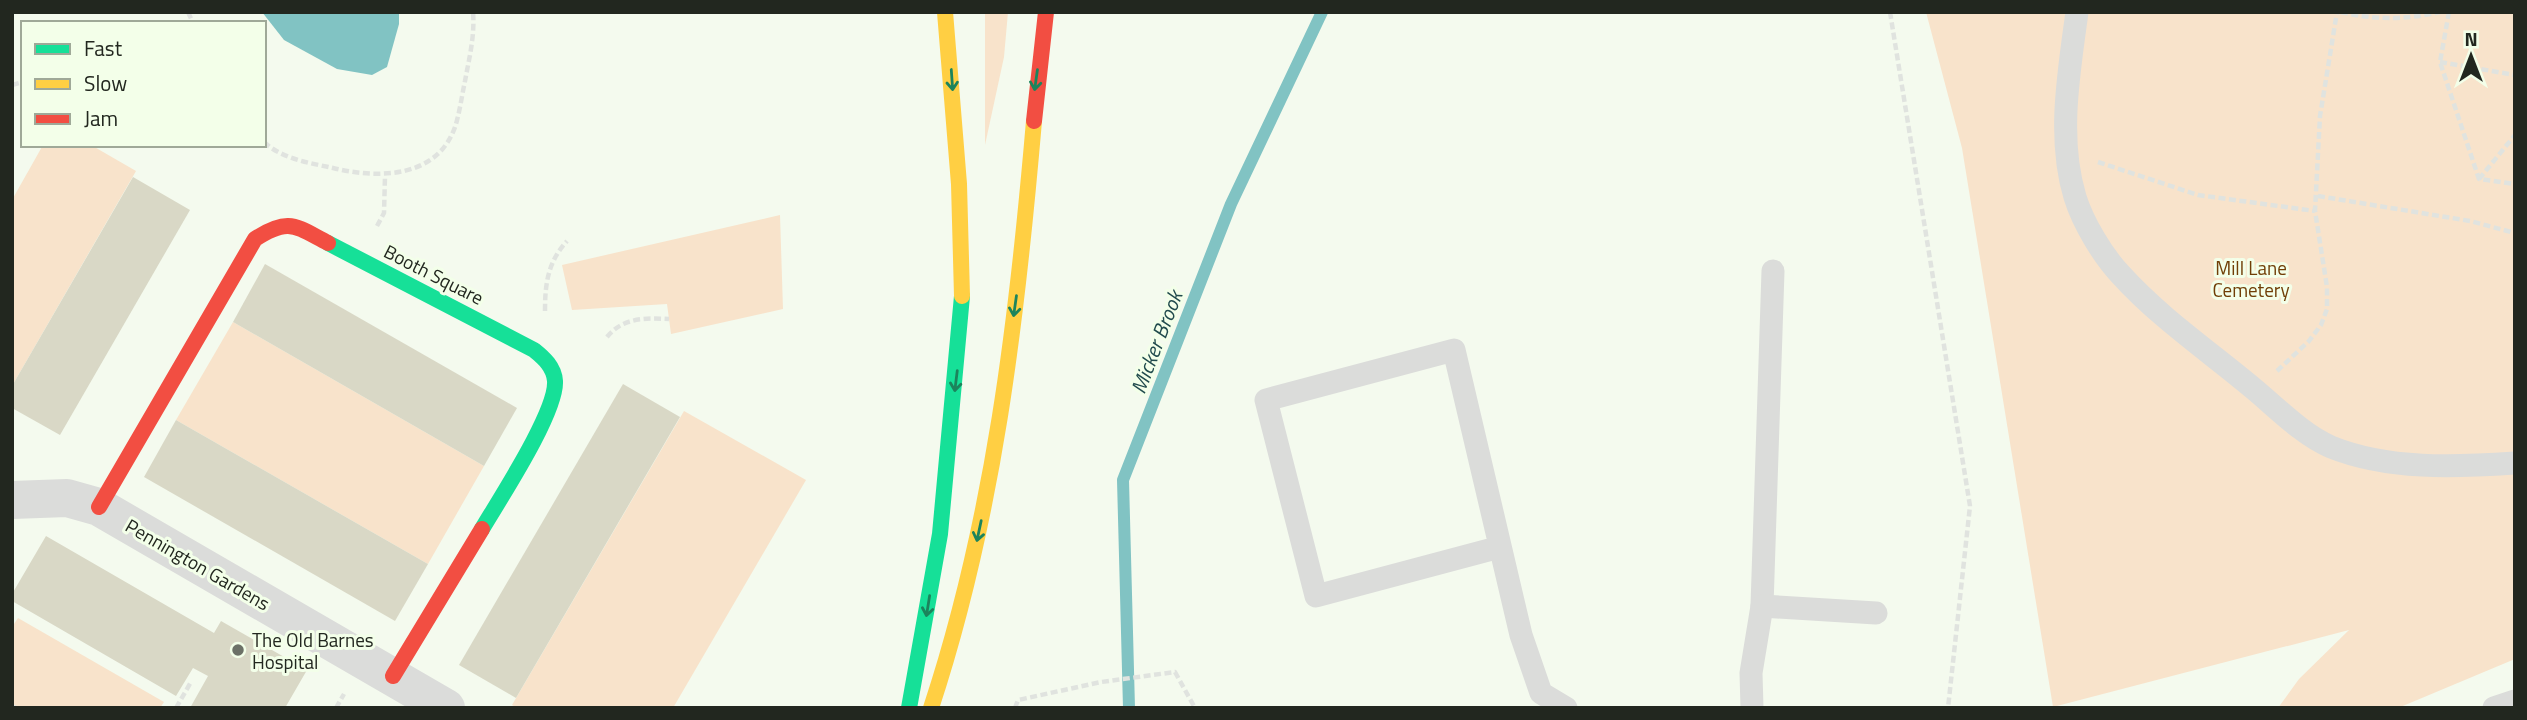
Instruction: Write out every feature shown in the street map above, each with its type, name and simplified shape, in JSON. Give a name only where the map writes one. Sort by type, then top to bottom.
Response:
[{"type":"main road","points":[[909,708],[940,534],[962,303],[959,184],[946,12]]},
{"type":"main road","points":[[931,708],[965,600],[1001,412],[1023,243],[1035,89],[1046,12]]},
{"type":"main road","name":"Booth Square","points":[[99,508],[255,239],[276,225],[291,224],[534,350],[547,360],[555,381],[539,430],[462,565],[433,602],[393,676]]},
{"type":"street","name":"Pennington Gardens","points":[[12,500],[67,498],[99,508],[446,708]]},
{"type":"lane","points":[[2077,12],[2067,101],[2067,151],[2076,198],[2093,233],[2119,273],[2147,301],[2328,446],[2405,463],[2453,467],[2515,463]]},
{"type":"lane","points":[[1752,708],[1751,673],[1762,606],[1773,271]]},
{"type":"lane","points":[[1500,547],[1316,596],[1266,400],[1454,351],[1521,635],[1541,693],[1566,708]]},
{"type":"lane","points":[[1762,606],[1876,613]]},
{"type":"lane","points":[[2494,708],[2515,701]]},
{"type":"path","points":[[266,143],[294,159],[363,176],[386,176],[416,167],[430,159],[445,144],[456,126],[472,45],[473,12]]},
{"type":"path","points":[[1890,12],[1970,506],[1948,708]]},
{"type":"path","points":[[2256,390],[2309,341],[2327,309],[2327,287],[2315,211],[2318,196],[2320,116],[2339,12],[2366,18],[2412,19],[2440,12]]},
{"type":"path","points":[[2449,12],[2440,62],[2479,179]]},
{"type":"path","points":[[2440,62],[2515,75]]},
{"type":"path","points":[[2479,179],[2515,135]]},
{"type":"path","points":[[2067,151],[2198,195],[2315,211]]},
{"type":"path","points":[[372,237],[384,213],[386,176]]},
{"type":"path","points":[[2479,179],[2515,184]]},
{"type":"path","points":[[2318,196],[2470,220],[2515,233]]},
{"type":"path","points":[[545,311],[548,271],[555,254],[567,241]]},
{"type":"path","points":[[607,337],[627,321],[669,319]]},
{"type":"path","points":[[1015,708],[1018,700],[1101,682],[1175,671],[1195,708]]},
{"type":"path","points":[[176,708],[191,682]]},
{"type":"path","points":[[336,708],[341,699]]},
{"type":"green space","points":[[985,12],[1008,12],[1004,57],[985,145]]},
{"type":"green space","name":"Mill Lane Cemetery","points":[[1926,12],[2515,12],[2515,659],[2398,708],[2278,708],[2299,679],[2349,630],[2053,707],[1962,148]]},
{"type":"green space","points":[[42,147],[94,147],[136,171],[12,386],[12,200]]},
{"type":"green space","points":[[780,215],[783,309],[671,334],[667,304],[572,310],[562,265]]},
{"type":"green space","points":[[233,322],[484,466],[428,564],[176,420]]},
{"type":"green space","points":[[684,411],[806,480],[673,708],[517,708],[512,705]]},
{"type":"green space","points":[[18,618],[164,702],[160,708],[12,708],[12,627]]},
{"type":"water","points":[[262,12],[399,12],[399,24],[387,67],[372,75],[337,69],[284,40]]},
{"type":"building","points":[[133,177],[190,210],[60,435],[12,408],[12,386]]},
{"type":"building","points":[[265,264],[517,408],[484,466],[233,322]]},
{"type":"building","points":[[623,384],[680,417],[516,698],[459,665]]},
{"type":"building","points":[[176,420],[428,564],[395,621],[144,477]]},
{"type":"building","points":[[46,536],[214,633],[221,621],[307,670],[285,708],[190,708],[208,676],[193,668],[176,696],[12,601],[12,594]]},
{"type":"waterway","name":"Micker Brook","points":[[1129,708],[1123,480],[1231,204],[1322,12]]},
{"type":"traffic: fast","points":[[328,243],[534,350],[551,367],[555,381],[547,413],[526,456],[482,529]]},
{"type":"traffic: fast","points":[[909,708],[940,534],[962,296]]},
{"type":"traffic: slow","points":[[945,12],[959,184],[962,296]]},
{"type":"traffic: slow","points":[[931,708],[971,564],[1000,418],[1020,270],[1034,121]]},
{"type":"traffic: jam","points":[[1034,121],[1046,12]]},
{"type":"traffic: jam","points":[[99,507],[255,239],[276,228],[292,226],[328,243]]},
{"type":"traffic: jam","points":[[393,676],[482,529]]},
{"type":"place","name":"The Old Barnes Hospital","points":[[238,650]]}]
